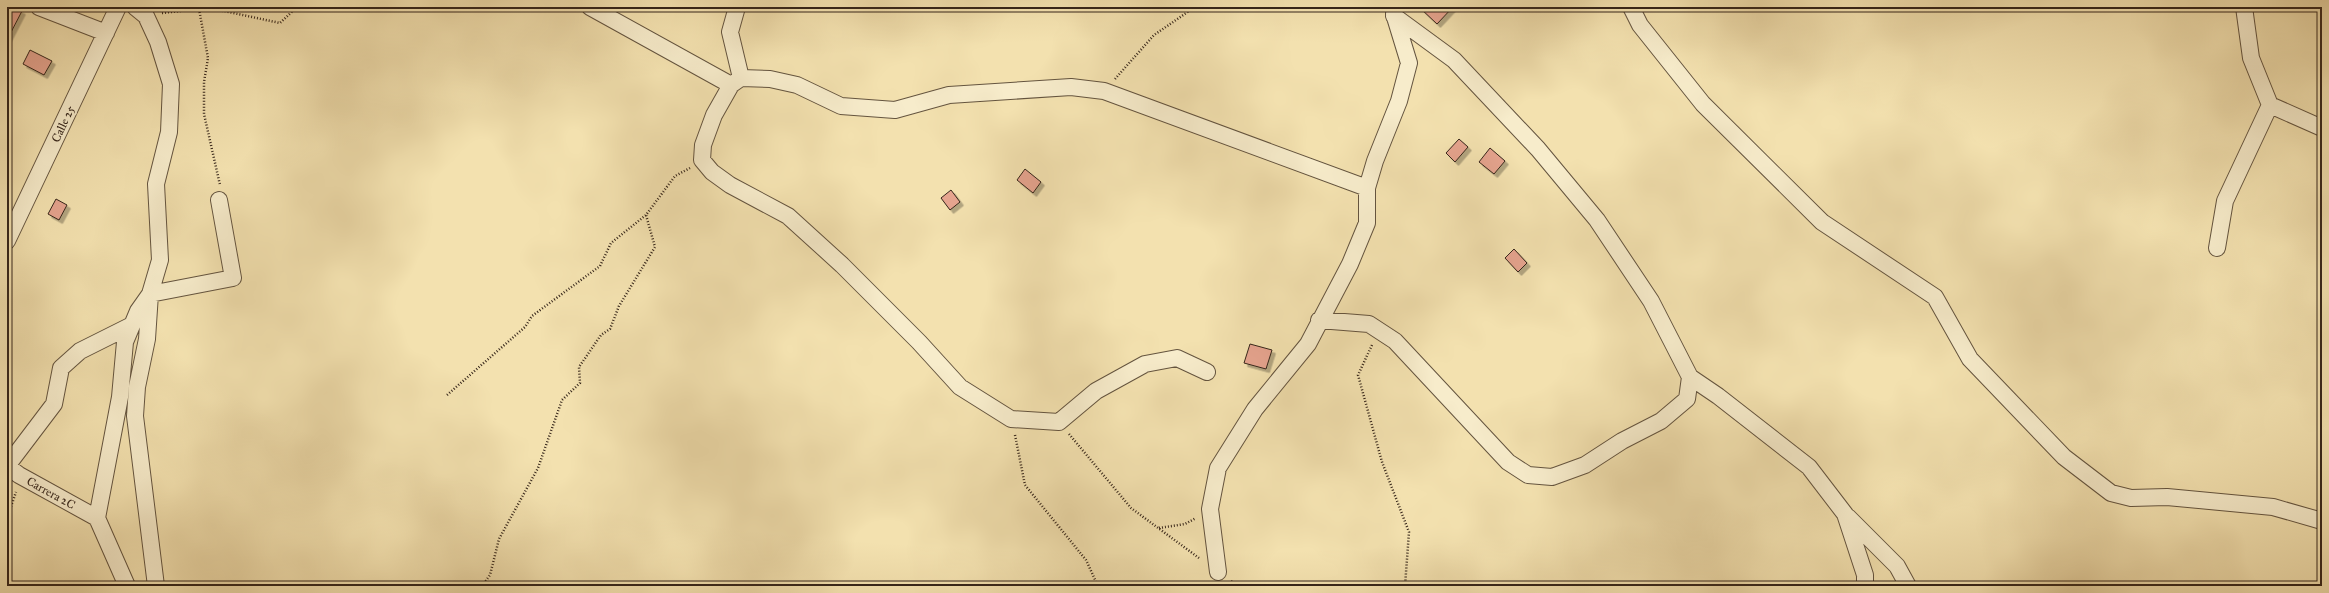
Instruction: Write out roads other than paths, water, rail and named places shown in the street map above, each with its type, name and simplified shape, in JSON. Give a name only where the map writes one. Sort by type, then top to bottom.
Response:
[{"type":"street","points":[[39,7],[106,33]]},
{"type":"street","name":"Calle 25","points":[[7,241],[118,7]]},
{"type":"street","points":[[590,7],[736,81],[770,79],[797,85],[841,106],[895,110],[949,94],[1070,87],[1104,91],[1367,188]]},
{"type":"street","points":[[737,7],[730,32],[736,81],[714,115],[703,145],[702,160],[712,172],[730,185],[788,216],[842,265],[919,342],[960,388],[1012,419],[1059,422],[1096,391],[1145,364],[1178,358],[1206,372]]},
{"type":"street","points":[[1631,7],[1640,25],[1703,104],[1822,222],[1935,297],[1970,358],[2064,457],[2111,493],[2131,498],[2167,497],[2273,507],[2322,521]]},
{"type":"street","points":[[2244,7],[2251,58],[2270,105],[2322,128]]},
{"type":"street","points":[[140,11],[158,42],[171,84],[169,132],[156,184],[160,260],[150,294],[147,339],[137,387],[135,416],[156,586]]},
{"type":"street","points":[[1218,572],[1210,509],[1218,468],[1254,408],[1308,344],[1319,320],[1350,264],[1367,223],[1367,188],[1375,161],[1399,101],[1409,63],[1393,11]]},
{"type":"street","points":[[1393,11],[1454,60],[1538,149],[1597,220],[1651,301],[1690,377],[1718,396],[1809,467],[1845,514],[1897,566],[1908,586]]},
{"type":"street","points":[[2217,248],[2225,201],[2270,105]]},
{"type":"street","points":[[127,586],[97,518],[120,397],[125,342],[138,311],[150,294],[233,278],[219,200]]},
{"type":"street","points":[[1319,320],[1369,324],[1395,341],[1508,462],[1528,475],[1552,477],[1585,465],[1622,441],[1661,421],[1687,399],[1690,377]]},
{"type":"street","points":[[11,469],[54,404],[61,368],[80,351],[132,325]]},
{"type":"street","name":"Carrera 2C","points":[[11,469],[97,518]]},
{"type":"street","points":[[1845,514],[1865,575],[1865,586]]}]
